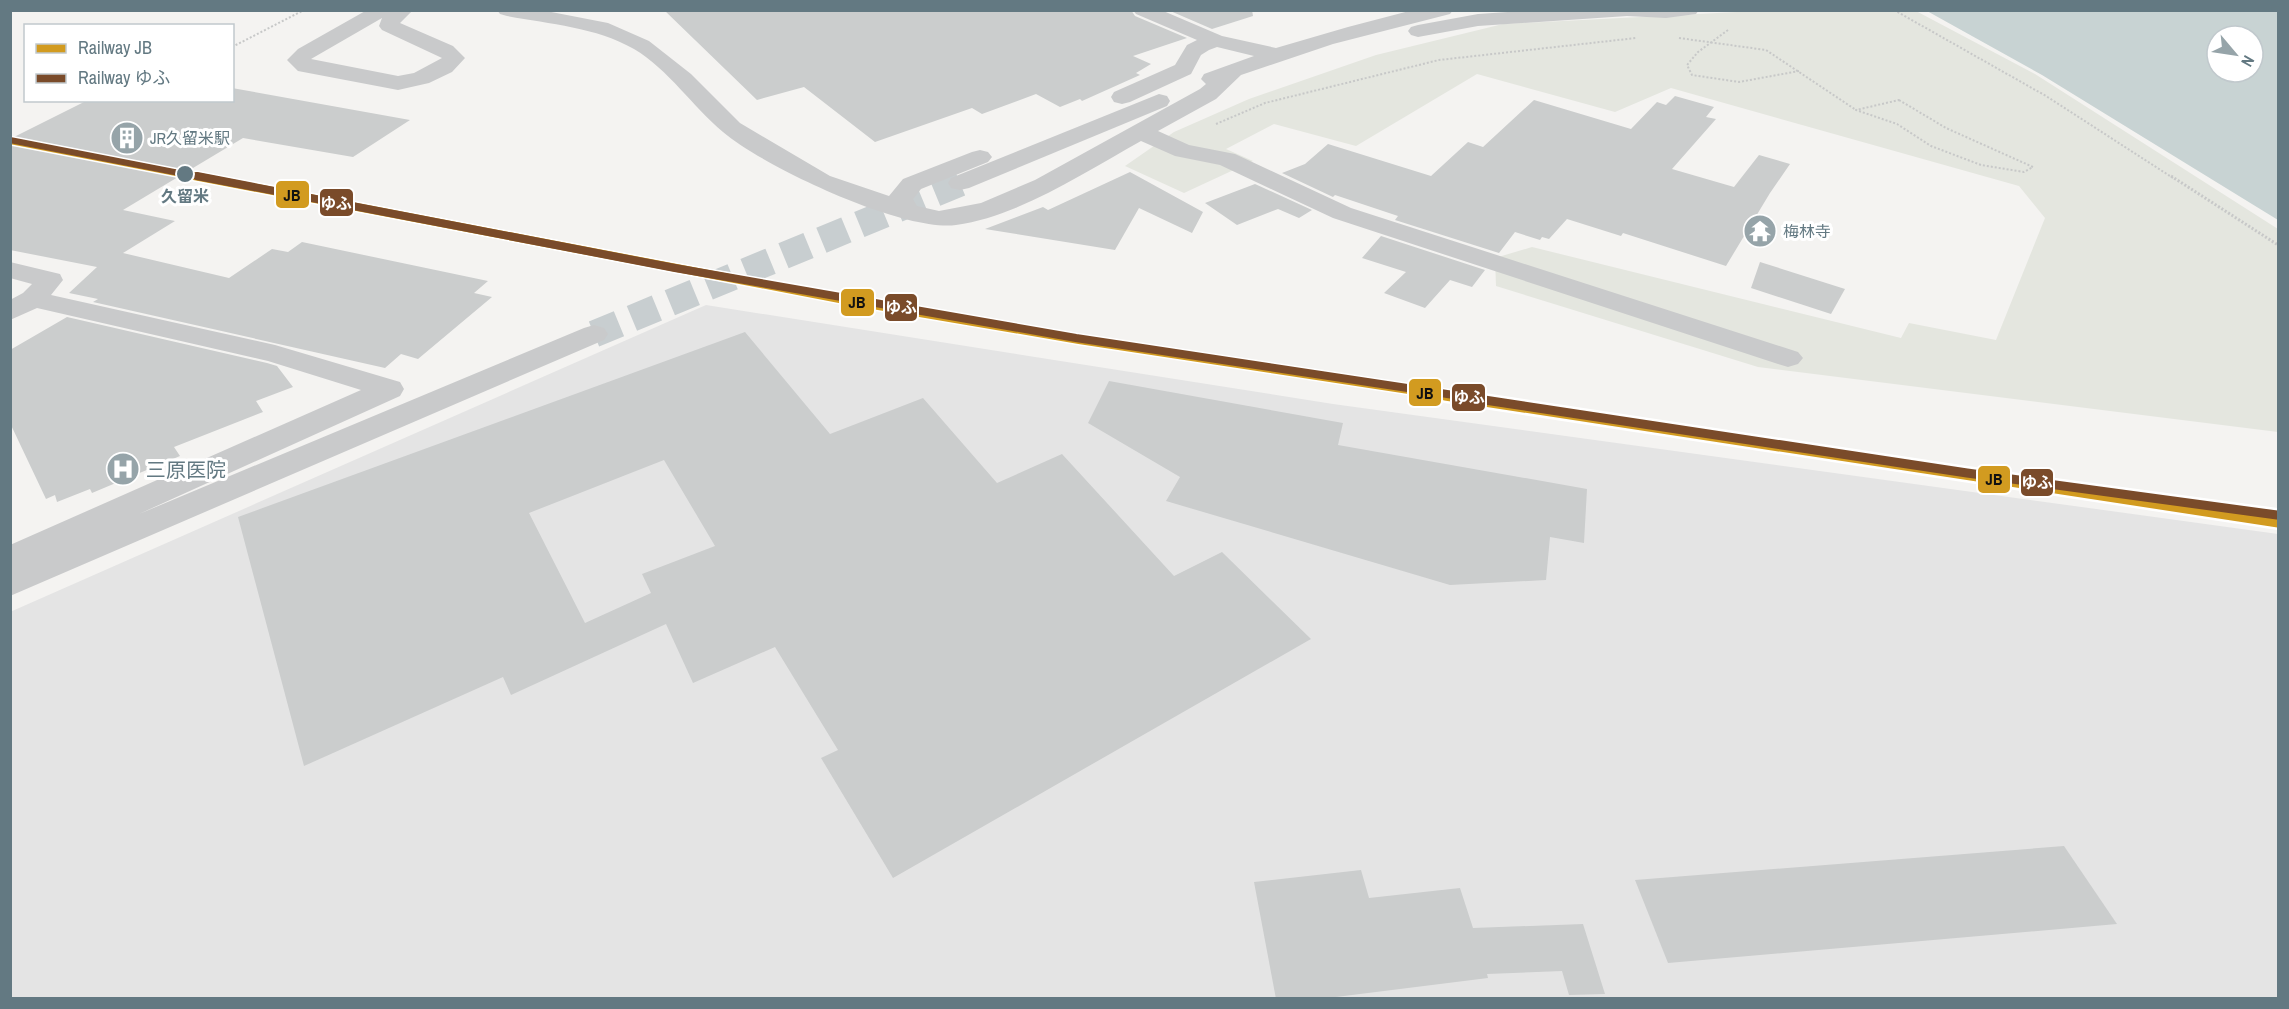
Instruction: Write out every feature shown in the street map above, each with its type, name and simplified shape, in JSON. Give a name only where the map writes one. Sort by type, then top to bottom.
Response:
[{"type":"street","points":[[382,10],[305,53],[298,60],[306,66],[398,83],[421,78],[444,68],[454,58],[446,50],[389,26],[392,17],[403,10]]},
{"type":"street","points":[[507,10],[616,23],[683,79],[732,128],[769,151],[821,181],[907,211],[939,219],[958,217],[1012,199],[1044,185],[1208,94],[1233,71]]},
{"type":"street","points":[[1143,10],[1216,41],[1275,55],[1327,57],[1375,40],[1478,20],[1623,11],[1689,10]]},
{"type":"street","points":[[1275,55],[1303,34],[1387,10]]},
{"type":"street","points":[[907,211],[900,198],[912,184],[956,176],[1275,55],[1443,10]]},
{"type":"street","points":[[769,151],[843,177],[879,182],[956,176],[1172,75],[1183,69],[1189,54],[1198,46],[1216,41]]},
{"type":"street","points":[[1140,132],[1183,151],[1227,159],[1342,213],[1432,244],[1788,357]]},
{"type":"street","points":[[10,270],[50,280],[22,306]]},
{"type":"street","points":[[10,559],[389,389],[275,354],[22,306]]},
{"type":"street","points":[[10,583],[594,334]]},
{"type":"path","points":[[234,46],[304,10]]},
{"type":"path","points":[[1894,10],[2046,96],[2278,245]]},
{"type":"path","points":[[1728,30],[1698,52],[1687,65],[1692,75],[1739,82],[1799,71]]},
{"type":"path","points":[[1674,37],[1767,50],[1856,110],[1897,124],[1931,146],[1981,165],[2024,172],[2033,167],[1946,128],[1899,100],[1856,110]]},
{"type":"path","points":[[1168,145],[1265,103],[1439,60],[1642,38]]},
{"type":"shaded area","points":[[1775,10],[1916,11],[2035,74],[2278,229],[2278,432],[1758,367],[1496,286],[1495,258],[1532,247],[1901,338],[1909,323],[1996,340],[2045,218],[2019,186],[1671,88],[1615,112],[1477,74],[1356,146],[1274,124],[1226,149],[1253,161],[1184,193],[1125,166],[1174,132],[1249,99],[1376,55],[1503,24]]},
{"type":"shaded area","points":[[1927,11],[2278,11],[2278,220],[2042,75]]},
{"type":"shaded area","points":[[706,305],[1333,404],[2278,534],[2278,998],[11,998],[10,612]]},
{"type":"building","points":[[664,10],[1131,10],[1135,16],[1187,38],[1133,56],[1151,64],[1136,73],[1140,75],[1082,101],[1080,99],[1060,107],[1036,94],[982,114],[972,108],[875,142],[804,87],[757,100]]},
{"type":"building","points":[[1168,10],[1252,10],[1253,16],[1212,29]]},
{"type":"building","points":[[234,88],[410,120],[353,157],[243,138],[123,210],[175,221],[123,253],[229,278],[272,249],[288,252],[302,242],[488,281],[474,293],[492,297],[418,359],[401,354],[385,368],[93,302],[98,299],[69,293],[97,267],[10,250],[10,139],[84,102],[234,102]]},
{"type":"building","points":[[1675,96],[1714,107],[1706,117],[1716,119],[1672,169],[1734,187],[1759,155],[1790,164],[1726,266],[1623,233],[1621,236],[1567,219],[1549,239],[1542,237],[1540,240],[1515,232],[1499,253],[1395,220],[1398,216],[1335,195],[1333,197],[1282,173],[1305,164],[1328,144],[1431,176],[1468,142],[1483,147],[1534,100],[1631,129],[1657,102],[1666,105]]},
{"type":"building","points":[[1130,172],[1203,212],[1192,233],[1139,208],[1115,250],[985,229],[1043,207],[1048,210]]},
{"type":"building","points":[[1255,184],[1312,210],[1299,218],[1278,209],[1237,225],[1205,203]]},
{"type":"building","points":[[1381,236],[1485,270],[1472,287],[1450,280],[1425,308],[1384,293],[1406,272],[1362,258]]},
{"type":"building","points":[[1760,262],[1845,289],[1831,314],[1751,288]]},
{"type":"building","points":[[67,317],[277,366],[293,387],[256,401],[263,412],[174,447],[180,456],[92,493],[90,489],[57,502],[55,495],[46,499],[10,423],[10,350]]},
{"type":"building","points":[[745,332],[830,434],[923,398],[997,483],[1062,454],[1174,576],[1222,552],[1311,639],[893,878],[821,758],[838,750],[775,647],[693,683],[666,624],[511,695],[503,677],[304,766],[238,517]],"holes":[[[664,460],[715,546],[642,574],[651,593],[585,623],[529,513]]]},
{"type":"building","points":[[1109,381],[1343,423],[1338,445],[1587,489],[1584,543],[1550,537],[1546,580],[1450,585],[1166,501],[1180,477],[1088,423]]},
{"type":"building","points":[[2064,846],[2117,924],[1668,963],[1635,880]]},
{"type":"building","points":[[1361,870],[1369,898],[1460,888],[1473,928],[1583,924],[1605,994],[1569,995],[1562,971],[1487,974],[1488,978],[1320,999],[1276,999],[1254,882]]},
{"type":"tunnel","points":[[594,334],[960,183]]},
{"type":"rail line","name":"ゆふ","points":[[10,140],[675,268],[1076,338],[1967,473],[2277,515]]},
{"type":"rail line","name":"JB","points":[[10,141],[855,302],[1079,340],[2278,523]]},
{"type":"place","name":"JR久留米駅","points":[[127,138]]},
{"type":"place","name":"久留米","points":[[185,174]]},
{"type":"place","name":"梅林寺","points":[[1760,231]]},
{"type":"place","name":"三原医院","points":[[123,469]]}]
